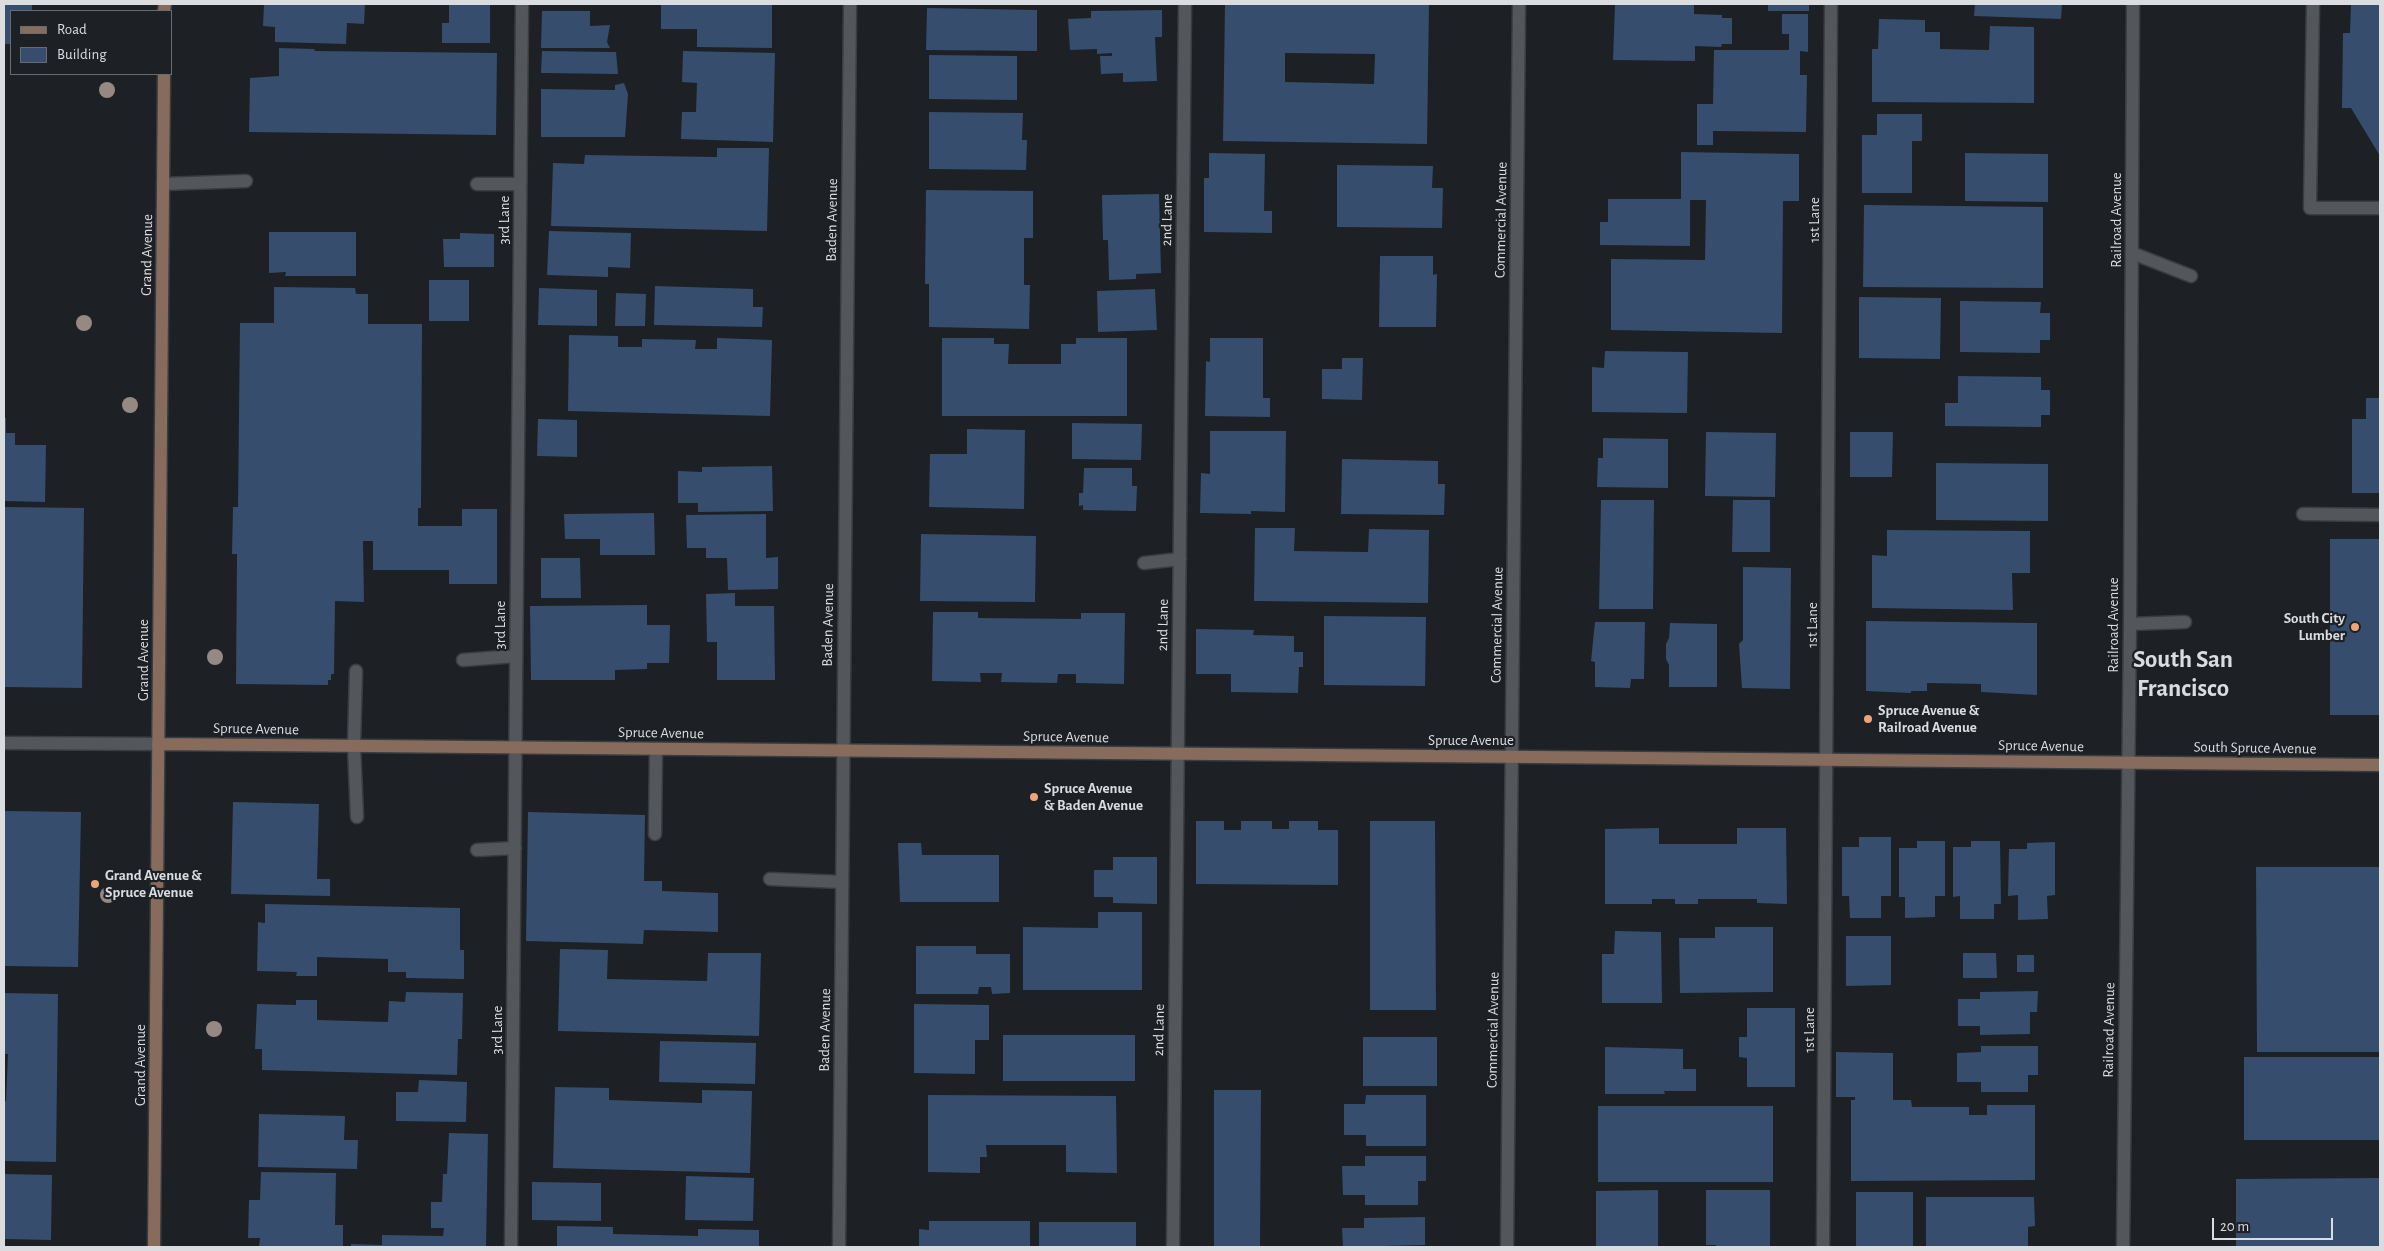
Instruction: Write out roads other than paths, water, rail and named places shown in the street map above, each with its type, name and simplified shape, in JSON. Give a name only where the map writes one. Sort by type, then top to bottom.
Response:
[{"type":"main road","name":"Grand Avenue","points":[[154,1247],[164,75]]},
{"type":"main road","name":"Spruce Avenue","points":[[158,744],[2129,763]]},
{"type":"main road","name":"South Spruce Avenue","points":[[2129,763],[2380,766]]},
{"type":"street","name":"3rd Lane","points":[[511,1247],[522,4]]},
{"type":"street","name":"Baden Avenue","points":[[839,1247],[850,4]]},
{"type":"street","name":"2nd Lane","points":[[1173,1247],[1185,4]]},
{"type":"street","name":"Commercial Avenue","points":[[1507,1247],[1519,4]]},
{"type":"street","name":"1st Lane","points":[[1823,1247],[1831,4]]},
{"type":"street","name":"Railroad Avenue","points":[[2123,1247],[2129,763],[2132,4]]},
{"type":"street","points":[[2313,4],[2310,208],[2380,208]]},
{"type":"street","points":[[164,184],[246,181]]},
{"type":"street","points":[[477,184],[520,184]]},
{"type":"street","points":[[2132,253],[2191,276]]},
{"type":"street","points":[[2303,514],[2380,515]]},
{"type":"street","points":[[1144,563],[1180,559]]},
{"type":"street","points":[[2130,624],[2185,622]]},
{"type":"street","points":[[463,660],[516,656]]},
{"type":"street","points":[[356,671],[354,746],[357,817]]},
{"type":"street","name":"Spruce Avenue","points":[[4,743],[158,744]]},
{"type":"street","points":[[655,834],[656,749]]},
{"type":"street","points":[[477,850],[514,848]]},
{"type":"street","points":[[770,879],[842,882]]},
{"type":"place","name":"South City Lumber","points":[[2355,627]]},
{"type":"place","name":"Spruce Avenue & Railroad Avenue","points":[[1868,719]]},
{"type":"place","name":"Spruce Avenue & Baden Avenue","points":[[1034,797]]},
{"type":"place","name":"Grand Avenue & Spruce Avenue","points":[[95,884]]},
{"type":"district","name":"South San Francisco","points":[[2183,674]]}]
